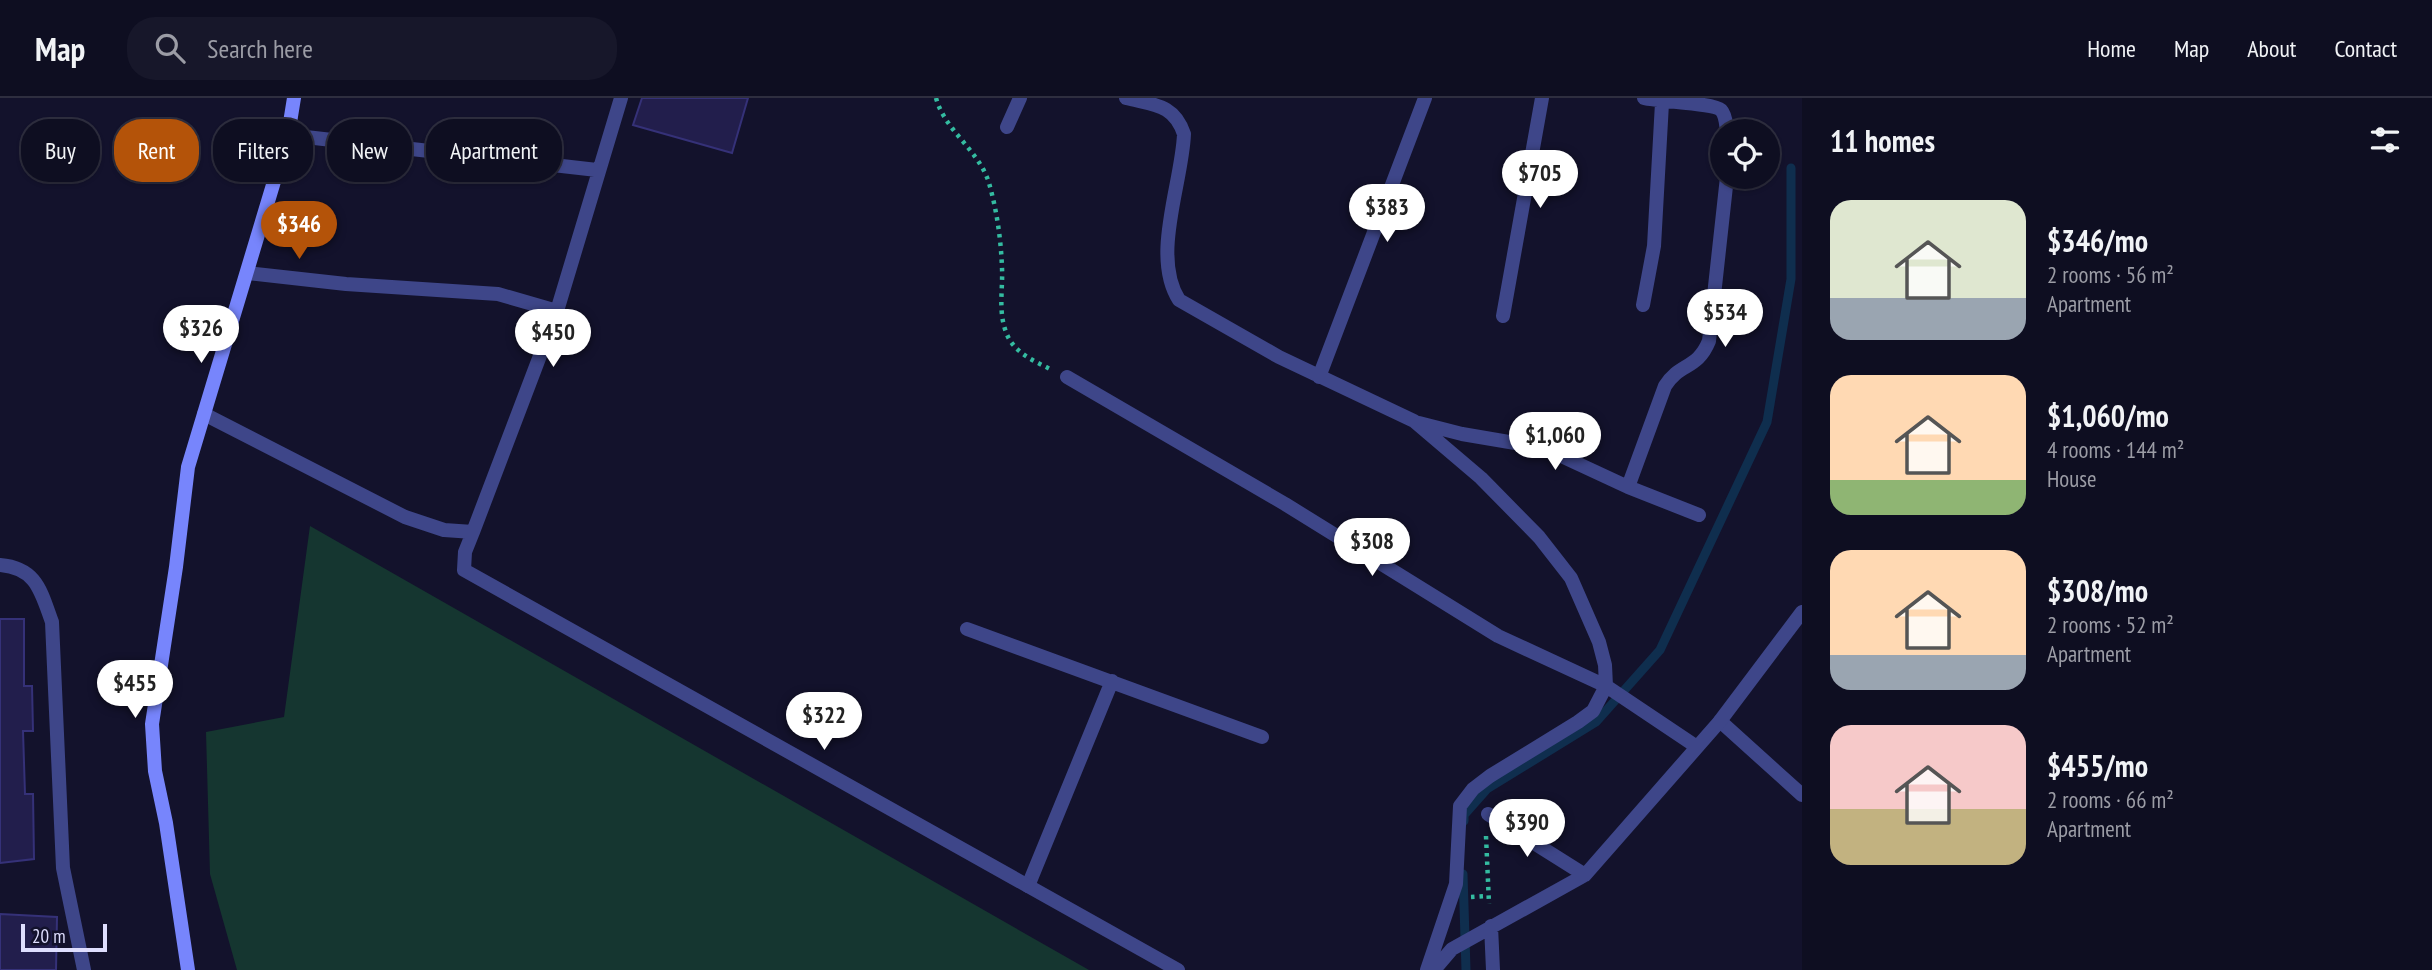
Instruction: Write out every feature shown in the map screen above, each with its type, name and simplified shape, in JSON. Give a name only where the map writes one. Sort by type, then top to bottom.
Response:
[{"type":"street","points":[[291,119],[294,98]]},
{"type":"street","points":[[621,98],[597,170],[557,311],[464,552],[464,570],[1178,970]]},
{"type":"street","points":[[1007,127],[1020,98]]},
{"type":"street","points":[[1126,98],[1168,109],[1177,117],[1184,134],[1166,258],[1172,288],[1179,300],[1319,377],[1414,421],[1462,434],[1544,448],[1628,487],[1699,515]]},
{"type":"street","points":[[1319,377],[1425,98]]},
{"type":"street","points":[[1503,316],[1542,98]]},
{"type":"street","points":[[1644,98],[1662,103],[1710,106],[1720,109],[1725,119]]},
{"type":"street","points":[[1643,306],[1654,246],[1662,103]]},
{"type":"street","points":[[313,138],[597,170]]},
{"type":"street","points":[[188,970],[166,823],[155,771],[152,724],[188,467],[274,182]]},
{"type":"street","points":[[1628,487],[1671,375],[1703,356],[1709,341],[1726,189]]},
{"type":"street","points":[[248,273],[346,284],[498,294],[557,311]]},
{"type":"street","points":[[1067,377],[1285,504],[1498,636],[1606,686],[1697,747]]},
{"type":"street","points":[[204,414],[405,517],[444,530],[473,533]]},
{"type":"street","points":[[1414,421],[1514,509],[1571,578],[1599,642],[1605,665],[1606,686],[1593,710],[1490,776],[1473,789],[1461,806],[1456,884],[1427,970]]},
{"type":"street","points":[[0,565],[17,566],[39,585],[52,622],[63,868],[84,970]]},
{"type":"street","points":[[1434,970],[1452,950],[1585,875],[1720,720],[1802,612]]},
{"type":"street","points":[[967,629],[1262,737]]},
{"type":"street","points":[[1028,886],[1112,681]]},
{"type":"street","points":[[1720,720],[1802,795]]},
{"type":"street","points":[[1488,814],[1585,875]]},
{"type":"street","points":[[1487,929],[1493,970]]},
{"type":"path","points":[[936,98],[943,115],[978,157],[989,184],[999,231],[1001,297],[1006,333],[1023,354],[1067,377]]},
{"type":"path","points":[[1487,929],[1485,847],[1488,814]]},
{"type":"green space","points":[[310,526],[1089,970],[237,970],[210,874],[206,732],[284,717]]},
{"type":"building","points":[[642,98],[748,98],[732,153],[633,125]]},
{"type":"building","points":[[0,619],[24,619],[24,686],[32,686],[33,731],[23,731],[25,794],[33,794],[34,859],[0,863]]},
{"type":"building","points":[[0,914],[57,917],[56,970],[0,970]]},
{"type":"waterway","points":[[1464,821],[1464,815],[1487,789],[1596,722],[1660,650],[1767,422],[1791,279],[1791,168]]},
{"type":"waterway","points":[[1463,874],[1466,970]]}]
